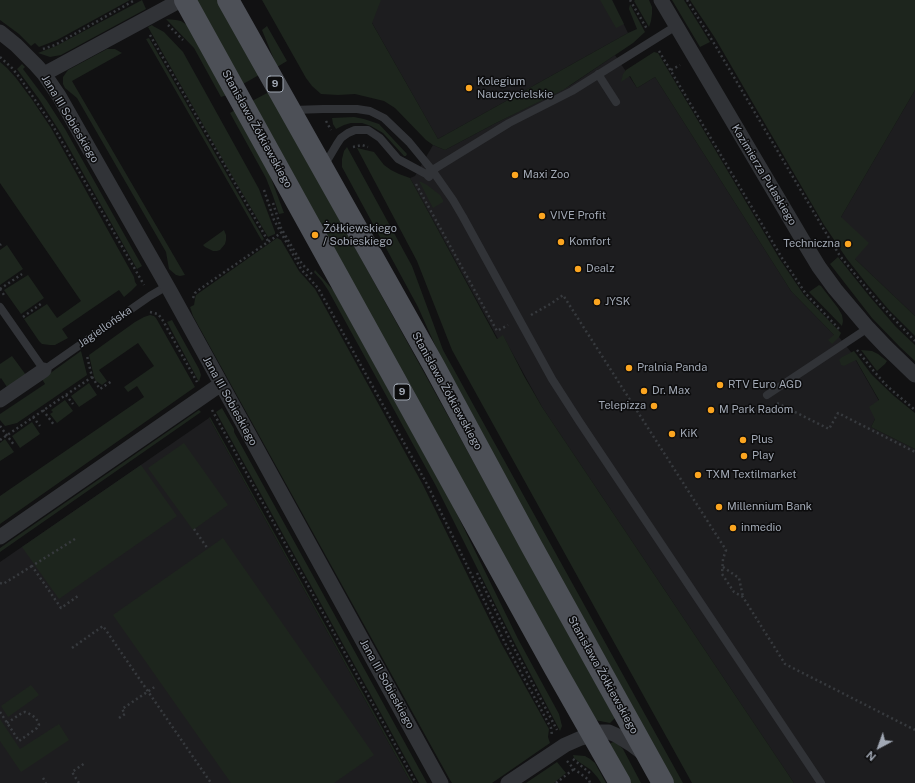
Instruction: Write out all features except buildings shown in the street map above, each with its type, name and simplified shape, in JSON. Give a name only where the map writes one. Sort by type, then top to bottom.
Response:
[{"type":"main road","name":"Stanisława Żółkiewskiego","points":[[185,0],[554,667],[620,783]]},
{"type":"main road","name":"Stanisława Żółkiewskiego","points":[[228,0],[434,366],[663,783]]},
{"type":"street","points":[[44,74],[181,0]]},
{"type":"street","name":"Kazimierza Pułaskiego","points":[[660,0],[819,267],[835,289],[868,328],[915,375]]},
{"type":"street","name":"Jana III Sobieskiego","points":[[0,32],[26,55],[44,74],[63,103],[167,286],[441,783]]},
{"type":"street","name":"Jagiellońska","points":[[0,400],[44,370]]},
{"type":"street","points":[[0,537],[221,384]]},
{"type":"street","points":[[508,783],[558,748],[592,734],[601,732],[609,732],[618,736],[650,759]]},
{"type":"lane","points":[[429,172],[504,126],[572,91],[676,26]]},
{"type":"lane","points":[[598,74],[616,102]]},
{"type":"lane","points":[[290,110],[357,109],[370,112],[384,118],[409,142],[429,172],[446,190],[463,217],[552,379],[821,783]]},
{"type":"lane","points":[[322,169],[341,138],[355,130],[368,130],[380,138],[398,159],[429,172]]},
{"type":"lane","name":"Jagiellońska","points":[[44,370],[150,296],[167,286]]},
{"type":"lane","points":[[0,307],[44,370]]},
{"type":"lane","points":[[767,395],[868,328]]},
{"type":"path","points":[[12,68],[35,47],[39,50],[55,44],[135,0]]},
{"type":"path","points":[[630,0],[782,258],[806,294],[850,340],[887,386],[915,410]]},
{"type":"path","points":[[687,0],[840,256],[886,311],[915,341]]},
{"type":"path","points":[[142,20],[268,241]]},
{"type":"path","points":[[0,57],[12,68],[35,99],[60,138],[150,296]]},
{"type":"path","points":[[325,118],[332,133]]},
{"type":"path","points":[[353,147],[362,145],[374,148]]},
{"type":"path","points":[[415,182],[497,331],[512,323],[527,318],[563,295],[726,550],[723,559],[722,574],[734,592],[744,597]]},
{"type":"path","points":[[264,190],[274,220],[301,269],[318,288],[428,486],[505,642],[550,728],[558,748],[568,763],[589,780],[590,783]]},
{"type":"path","points":[[274,220],[283,219]]},
{"type":"path","points":[[179,308],[192,301],[195,293],[281,232]]},
{"type":"path","points":[[289,247],[296,244]]},
{"type":"path","points":[[304,260],[311,268],[305,274]]},
{"type":"path","points":[[4,295],[0,289],[22,274]]},
{"type":"path","points":[[139,286],[141,282]]},
{"type":"path","points":[[20,318],[42,303]]},
{"type":"path","points":[[148,312],[158,314],[162,319],[416,783]]},
{"type":"path","points":[[86,352],[92,377],[100,389],[112,381]]},
{"type":"path","points":[[0,440],[92,377]]},
{"type":"path","points":[[66,394],[73,404]]},
{"type":"path","points":[[767,395],[771,400],[829,429],[838,412],[915,452]]},
{"type":"path","points":[[44,410],[54,424]]},
{"type":"path","points":[[33,417],[40,426]]},
{"type":"path","points":[[0,426],[2,431],[14,445]]},
{"type":"path","points":[[194,529],[208,549]]},
{"type":"path","points":[[0,583],[3,584],[75,538]]},
{"type":"path","points":[[32,566],[60,608],[78,596]]},
{"type":"path","points":[[722,567],[739,578],[744,597],[785,664],[915,730]]},
{"type":"path","points":[[72,648],[103,626],[211,783]]},
{"type":"path","points":[[119,718],[126,714],[122,709],[156,686]]},
{"type":"path","points":[[0,712],[7,723],[19,741],[39,725],[36,718],[25,712],[7,723]]},
{"type":"path","points":[[79,783],[72,772],[86,763]]},
{"type":"path","points":[[556,783],[574,769]]},
{"type":"path","points":[[43,778],[46,783]]},
{"type":"shaded area","points":[[0,0],[130,0],[57,40],[39,47],[35,43],[31,46],[19,34],[0,20]]},
{"type":"shaded area","points":[[142,0],[146,9],[61,55],[50,57],[38,53],[56,46]]},
{"type":"shaded area","points":[[196,0],[217,0],[259,75],[243,84]]},
{"type":"shaded area","points":[[262,0],[381,0],[372,23],[438,139],[637,29],[629,9],[630,4],[645,32],[633,43],[563,90],[445,150],[426,140],[395,108],[384,101],[355,94],[321,94],[306,78]]},
{"type":"shaded area","name":"Kolegium Nauczycielskie","points":[[359,0],[612,0],[628,33],[438,139]]},
{"type":"shaded area","points":[[600,0],[612,0],[624,24],[616,28]]},
{"type":"shaded area","points":[[649,0],[652,7],[652,14],[649,27],[634,1]]},
{"type":"shaded area","points":[[672,0],[684,0],[710,42],[700,47]]},
{"type":"shaded area","points":[[690,0],[915,0],[915,90],[841,217],[869,243],[855,259],[915,316],[915,336],[889,310],[866,283],[847,259],[824,225],[715,38]]},
{"type":"shaded area","points":[[166,19],[181,21],[187,25],[227,95],[221,97],[194,48]]},
{"type":"shaded area","points":[[152,25],[164,32],[183,52],[259,189],[275,234],[268,237],[148,27]]},
{"type":"shaded area","points":[[267,26],[287,61],[277,67],[262,30]]},
{"type":"shaded area","points":[[149,38],[264,239],[262,241],[146,39]]},
{"type":"shaded area","points":[[107,49],[115,49],[122,53],[72,81],[185,275],[176,275],[169,269],[166,252],[77,98],[65,88],[63,84],[63,77],[68,70]]},
{"type":"shaded area","points":[[654,52],[658,53],[779,258],[804,295],[841,333],[832,344],[828,340],[834,335],[791,291],[655,77],[637,88],[630,76],[621,82],[623,74],[626,70]]},
{"type":"shaded area","points":[[615,55],[637,88],[655,77],[791,291],[834,335],[839,337],[851,352],[879,401],[875,419],[871,427],[915,449],[915,783],[794,783],[542,407],[503,336],[498,339],[410,178],[415,176],[433,145],[445,150],[571,85]]},
{"type":"shaded area","points":[[0,62],[16,78],[51,128],[134,277],[137,285],[124,297],[119,290],[62,329],[68,338],[55,345],[42,344],[24,319],[47,304],[57,318],[81,301],[0,183]]},
{"type":"shaded area","points":[[22,64],[25,67],[23,69],[47,101],[65,129],[142,266],[137,269],[60,132],[39,99],[17,69]]},
{"type":"shaded area","points":[[915,90],[915,316],[855,259],[841,217]]},
{"type":"shaded area","points":[[269,92],[615,718],[610,723],[595,720],[252,101]]},
{"type":"shaded area","points":[[235,110],[268,170],[284,213],[279,214],[266,178],[230,113]]},
{"type":"shaded area","points":[[354,117],[379,124],[407,154],[406,156],[404,156],[383,133],[371,126],[362,123],[351,123],[336,129],[333,124],[332,118]]},
{"type":"shaded area","points":[[347,147],[412,266],[443,350],[683,783],[673,783],[451,381],[418,307],[342,167],[344,151]]},
{"type":"shaded area","points":[[357,148],[374,152],[384,165],[399,174],[410,178],[497,339],[503,335],[542,407],[794,783],[692,783],[452,350],[417,261]]},
{"type":"shaded area","points":[[419,181],[440,195],[443,202],[433,208]]},
{"type":"shaded area","points":[[224,230],[226,240],[225,244],[220,250],[213,251],[203,245]]},
{"type":"shaded area","points":[[277,238],[281,240],[299,271],[315,289],[423,485],[501,643],[549,729],[548,737],[550,743],[492,783],[452,783],[450,780],[193,316],[190,307],[194,305],[196,295]]},
{"type":"shaded area","points":[[7,245],[23,269],[0,285],[0,250]]},
{"type":"shaded area","points":[[838,257],[896,327],[915,345],[915,361],[872,318],[830,264]]},
{"type":"shaded area","points":[[315,270],[334,291],[453,506],[518,639],[559,714],[562,726],[560,731],[436,486],[328,290],[314,272]]},
{"type":"shaded area","points":[[28,275],[44,298],[21,314],[4,290]]},
{"type":"shaded area","points":[[819,285],[842,315],[842,326],[809,292]]},
{"type":"shaded area","points":[[150,315],[156,318],[195,387],[0,524],[0,496],[144,397],[137,386],[128,392],[124,387],[154,366],[138,343],[99,370],[107,381],[102,385],[96,381],[94,377],[89,355],[135,322]]},
{"type":"shaded area","points":[[172,320],[199,369],[201,375],[199,382],[167,322]]},
{"type":"shaded area","points":[[861,350],[872,351],[887,361],[877,371]]},
{"type":"shaded area","points":[[81,351],[87,375],[17,423],[5,426],[0,420],[0,414],[45,384],[42,379]]},
{"type":"shaded area","points":[[854,351],[872,375],[915,413],[915,449],[871,427],[875,419],[869,407],[879,400],[856,360],[844,366],[841,365],[839,360]]},
{"type":"shaded area","points":[[12,356],[26,375],[7,387],[1,378],[0,379],[0,364]]},
{"type":"shaded area","points":[[89,383],[97,395],[79,407],[71,396]]},
{"type":"shaded area","points":[[65,400],[73,411],[57,423],[50,414],[53,412],[51,410]]},
{"type":"shaded area","points":[[222,408],[427,783],[419,783],[216,412]]},
{"type":"shaded area","points":[[199,410],[201,412],[0,552],[0,548]]},
{"type":"shaded area","points":[[210,417],[413,783],[411,783],[209,418]]},
{"type":"shaded area","points":[[209,418],[411,783],[0,783],[0,562]]},
{"type":"shaded area","points":[[32,422],[40,434],[20,448],[12,436]]},
{"type":"shaded area","points":[[5,439],[14,452],[0,461],[0,443]]},
{"type":"shaded area","points":[[184,443],[228,505],[193,530],[148,468]]},
{"type":"shaded area","points":[[141,465],[177,516],[59,599],[22,547]]},
{"type":"shaded area","points":[[223,538],[374,755],[334,783],[231,783],[113,615]]},
{"type":"shaded area","points":[[31,685],[39,695],[8,717],[1,706]]},
{"type":"shaded area","points":[[0,719],[20,749],[59,724],[69,740],[21,772],[0,741]]},
{"type":"shaded area","points":[[615,741],[623,749],[641,783],[630,783],[609,744]]},
{"type":"shaded area","points":[[573,755],[585,756],[595,763],[606,783],[601,783],[591,770],[574,758]]},
{"type":"shaded area","points":[[557,762],[566,773],[554,783],[526,783]]},
{"type":"place","name":"Kolegium Nauczycielskie","points":[[469,88]]},
{"type":"place","name":"Maxi Zoo","points":[[515,175]]},
{"type":"place","name":"VIVE Profit","points":[[542,216]]},
{"type":"place","name":"Żółkiewskiego / Sobieskiego","points":[[315,235]]},
{"type":"place","name":"Komfort","points":[[561,242]]},
{"type":"place","name":"Techniczna","points":[[848,244]]},
{"type":"place","name":"Dealz","points":[[578,269]]},
{"type":"place","name":"JYSK","points":[[597,302]]},
{"type":"place","name":"Pralnia Panda","points":[[629,368]]},
{"type":"place","name":"RTV Euro AGD","points":[[720,385]]},
{"type":"place","name":"Dr. Max","points":[[644,391]]},
{"type":"place","name":"Telepizza","points":[[654,406]]},
{"type":"place","name":"M Park Radom","points":[[711,410]]},
{"type":"place","name":"KiK","points":[[672,434]]},
{"type":"place","name":"Plus","points":[[743,440]]},
{"type":"place","name":"Play","points":[[744,456]]},
{"type":"place","name":"TXM Textilmarket","points":[[698,475]]},
{"type":"place","name":"Millennium Bank","points":[[719,507]]},
{"type":"place","name":"inmedio","points":[[733,528]]}]
